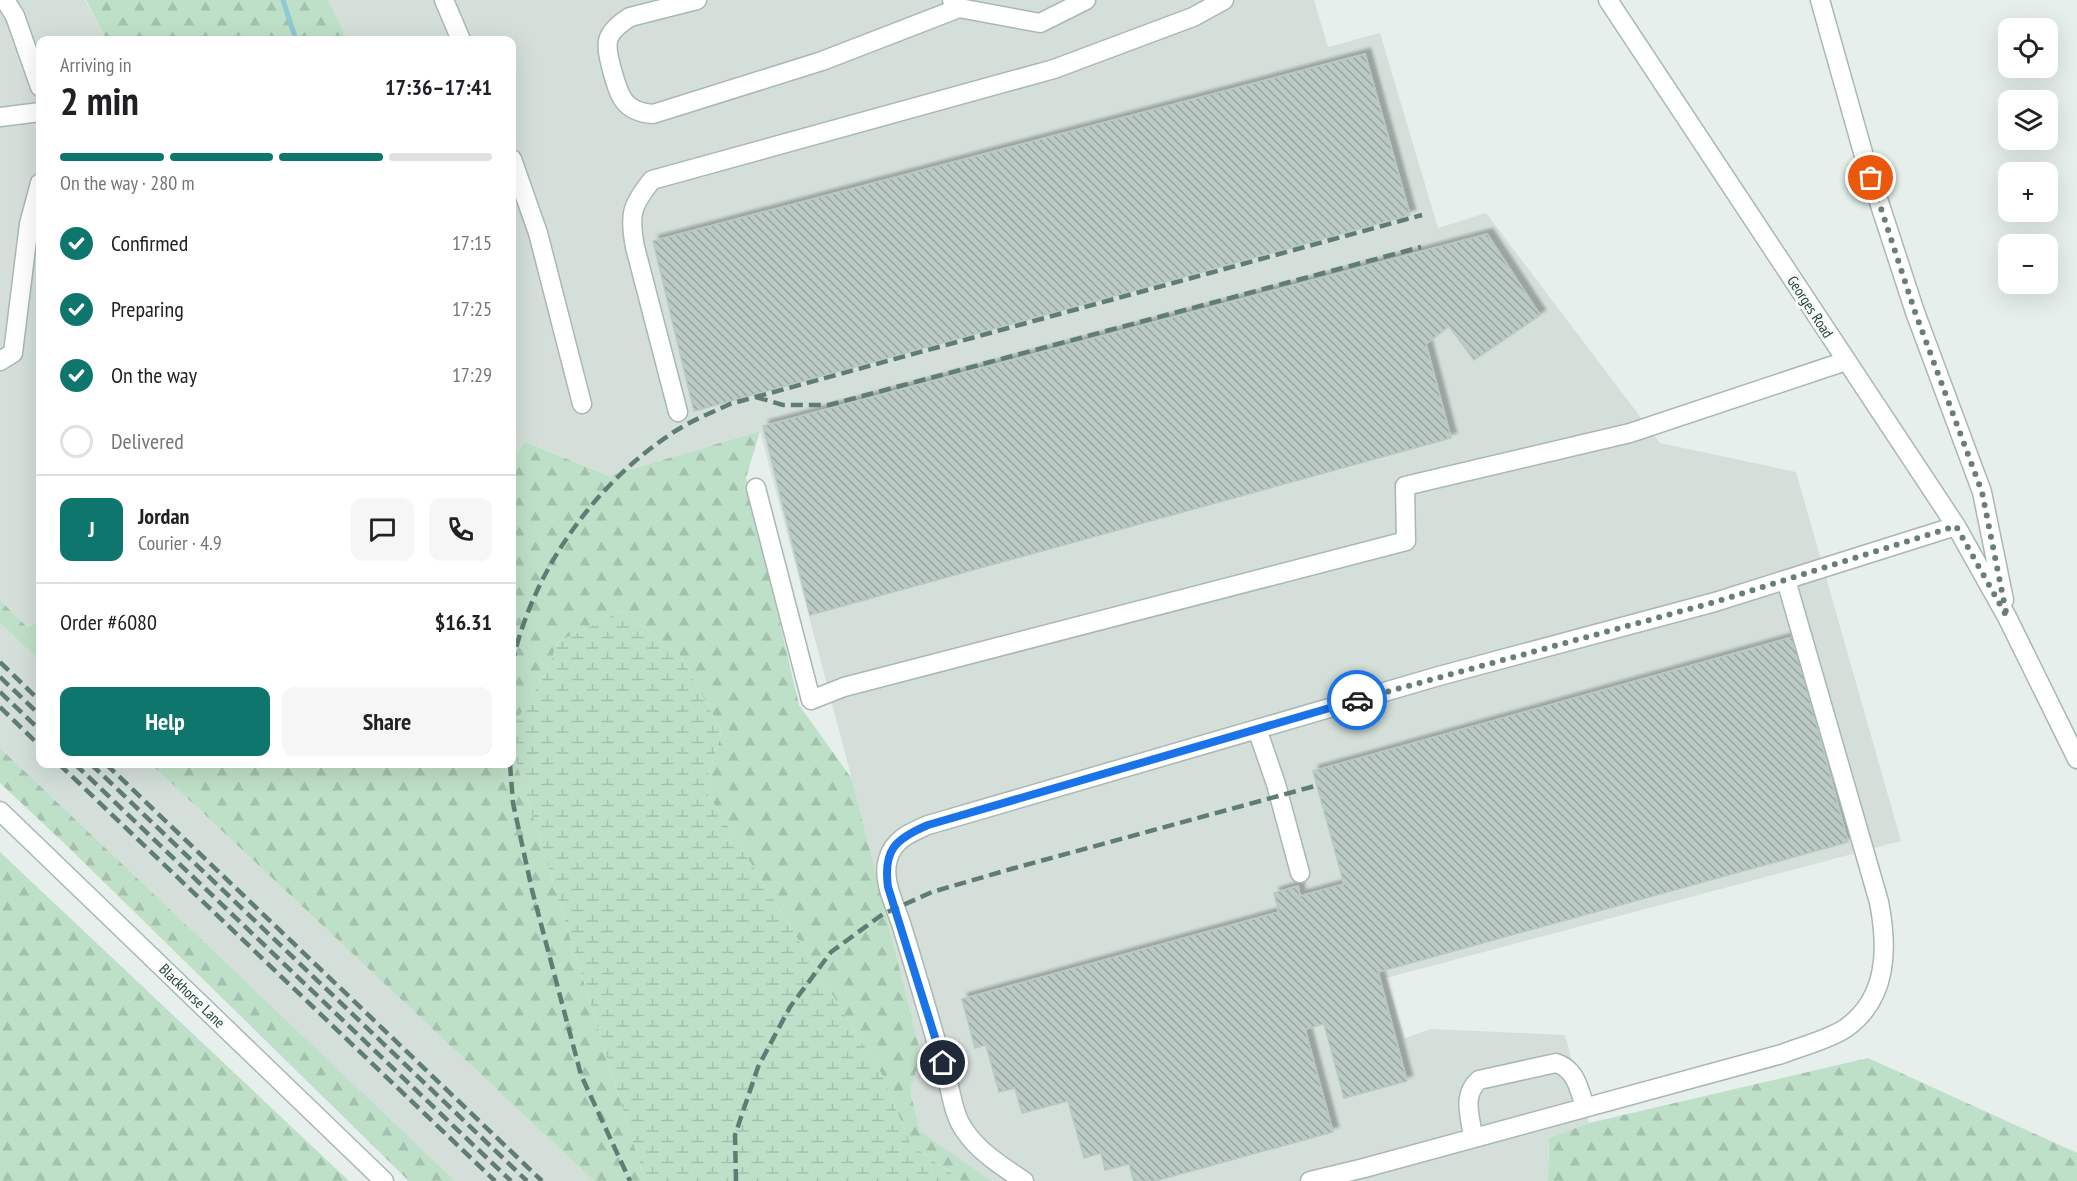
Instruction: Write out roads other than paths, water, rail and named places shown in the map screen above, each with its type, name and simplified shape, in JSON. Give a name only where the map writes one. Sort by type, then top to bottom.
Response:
[{"type":"street","points":[[5,0],[15,16],[36,76]]},
{"type":"street","points":[[444,0],[459,36]]},
{"type":"street","points":[[697,0],[630,17],[622,22],[608,40],[608,52],[619,96],[627,106],[642,113],[653,114],[822,60],[956,4],[1040,23],[1086,0]]},
{"type":"street","points":[[678,412],[630,220],[639,196],[652,180],[1054,69],[1193,17],[1224,0]]},
{"type":"street","name":"Georges Road","points":[[1608,0],[1956,526],[2007,617],[2077,759]]},
{"type":"street","name":"Georges Road","points":[[1820,0],[1864,156],[1915,312],[1982,492],[2007,617]]},
{"type":"street","points":[[0,117],[36,112]]},
{"type":"street","points":[[516,170],[538,233],[582,404]]},
{"type":"street","points":[[0,361],[13,353],[29,224],[36,198]]},
{"type":"street","points":[[756,488],[811,700],[844,687],[1406,541],[1405,486],[1630,433],[1846,361]]},
{"type":"street","points":[[1024,1181],[979,1148],[964,1131],[955,1112],[922,991],[888,887],[886,871],[888,859],[894,844],[906,835],[928,825],[1439,676],[1715,602],[1956,526]]},
{"type":"street","points":[[1310,1181],[1782,1054],[1844,1029],[1863,1013],[1874,995],[1881,974],[1885,951],[1884,927],[1879,902],[1786,580]]},
{"type":"street","points":[[1257,729],[1276,784],[1300,873]]},
{"type":"street","name":"Blackhorse Lane","points":[[0,811],[384,1181]]},
{"type":"street","points":[[1473,1138],[1468,1100],[1471,1088],[1479,1080],[1556,1063],[1571,1071],[1585,1107]]},
{"type":"waterway","points":[[283,0],[295,36]]},
{"type":"railway","points":[[516,650],[535,595],[552,562],[594,502],[647,451],[696,419],[730,404],[1422,215]]},
{"type":"railway","points":[[756,397],[783,405],[829,405],[1421,247]]},
{"type":"railway","points":[[0,662],[36,697]]},
{"type":"railway","points":[[0,677],[36,711]]},
{"type":"railway","points":[[0,692],[36,726]]},
{"type":"railway","points":[[0,707],[36,742]]},
{"type":"railway","points":[[63,768],[495,1181]]},
{"type":"railway","points":[[79,768],[511,1181]]},
{"type":"railway","points":[[95,768],[527,1181]]},
{"type":"railway","points":[[110,768],[542,1181]]},
{"type":"railway","points":[[510,768],[513,803],[532,890],[581,1075],[630,1181]]},
{"type":"railway","points":[[736,1181],[735,1135],[758,1067],[790,1007],[831,952],[883,914],[932,892],[1315,786]]}]
